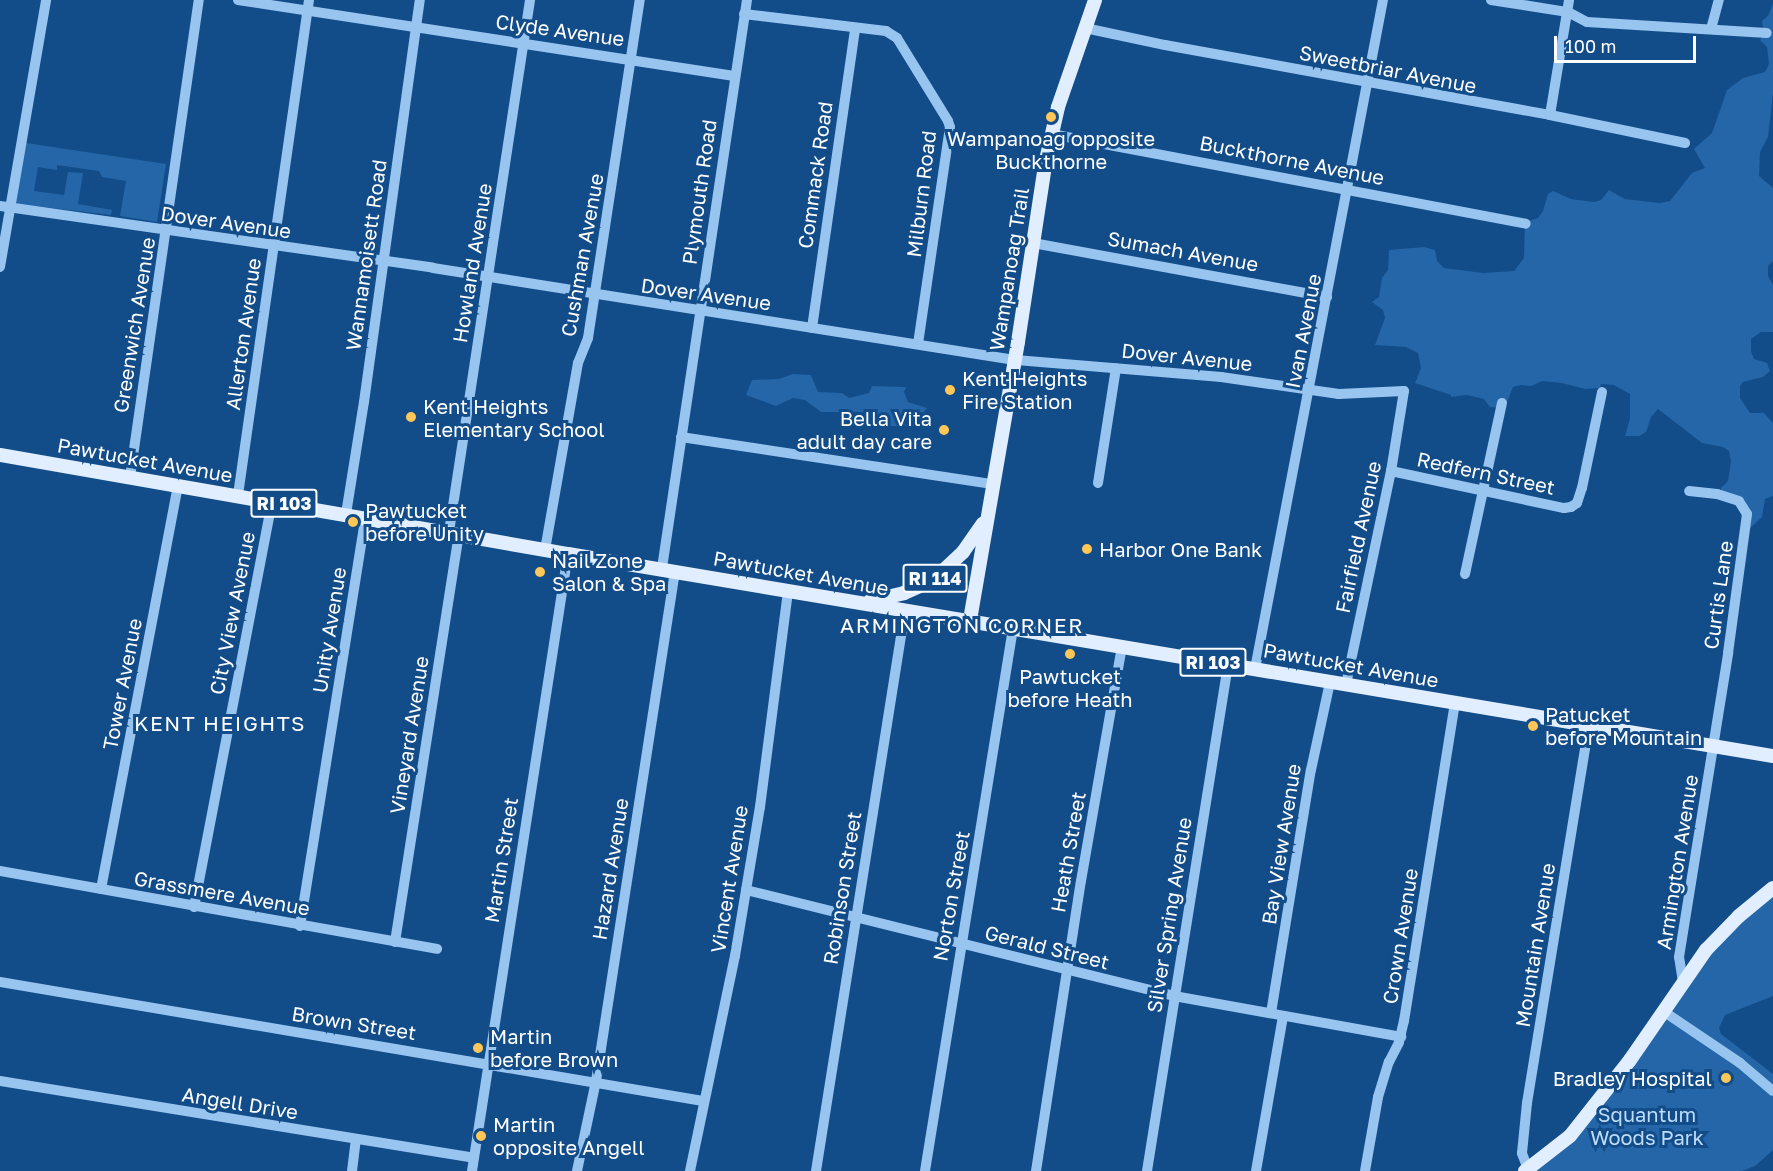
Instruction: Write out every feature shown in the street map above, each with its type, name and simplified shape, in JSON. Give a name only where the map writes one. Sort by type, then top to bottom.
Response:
[{"type":"main road","name":"Wampanoag Trail","points":[[970,620],[1051,134],[1095,0]]},
{"type":"main road","name":"Pawtucket Avenue","points":[[0,454],[568,554],[1773,756]]},
{"type":"main road","name":"RI 114","points":[[859,602],[904,593],[933,580],[963,552],[980,530],[987,516]]},
{"type":"main road","points":[[1526,1170],[1577,1128],[1630,1060],[1683,982],[1724,930],[1773,888]]},
{"type":"street","points":[[0,267],[4,207],[46,0]]},
{"type":"street","name":"Greenwich Avenue","points":[[130,477],[200,0]]},
{"type":"street","name":"Clyde Avenue","points":[[238,0],[308,5],[417,27],[632,58],[734,76]]},
{"type":"street","name":"Wannamoisett Road","points":[[346,514],[364,402],[420,0]]},
{"type":"street","name":"Howland Avenue","points":[[454,533],[530,0]]},
{"type":"street","name":"Cushman Avenue","points":[[545,550],[578,363],[588,338],[640,0]]},
{"type":"street","name":"Plymouth Road","points":[[668,570],[681,436],[747,0]]},
{"type":"street","name":"Ivan Avenue","points":[[1255,669],[1383,0]]},
{"type":"street","points":[[1491,0],[1568,12],[1587,22],[1767,33]]},
{"type":"street","points":[[1550,115],[1569,0]]},
{"type":"street","points":[[1711,29],[1719,0]]},
{"type":"street","name":"Allerton Avenue","points":[[238,495],[308,5]]},
{"type":"street","name":"Milburn Road","points":[[744,14],[886,31],[897,38],[950,127],[918,343]]},
{"type":"street","name":"Commack Road","points":[[812,328],[855,28]]},
{"type":"street","name":"Sweetbriar Avenue","points":[[1085,28],[1368,83],[1550,115],[1685,143]]},
{"type":"street","name":"Buckthorne Avenue","points":[[1051,134],[1348,188],[1526,224]]},
{"type":"street","name":"Dover Avenue","points":[[4,207],[489,278],[700,312],[918,343],[1015,360],[1221,377],[1351,395],[1404,391],[1404,396]]},
{"type":"street","name":"Sumach Avenue","points":[[1033,243],[1327,297]]},
{"type":"street","points":[[1098,483],[1116,368]]},
{"type":"street","name":"Redfern Street","points":[[1391,471],[1564,508],[1573,506],[1577,503],[1581,488],[1602,392]]},
{"type":"street","name":"Fairfield Avenue","points":[[1346,685],[1391,471],[1404,396]]},
{"type":"street","points":[[1465,574],[1481,491],[1502,403]]},
{"type":"street","points":[[681,436],[992,484]]},
{"type":"street","name":"Tower Avenue","points":[[101,889],[178,486]]},
{"type":"street","name":"Curtis Lane","points":[[1689,491],[1717,494],[1739,501],[1747,514],[1728,653],[1712,747]]},
{"type":"street","name":"City View Avenue","points":[[195,908],[272,501]]},
{"type":"street","name":"Unity Avenue","points":[[300,926],[365,518]]},
{"type":"street","name":"Vineyard Avenue","points":[[395,942],[454,533]]},
{"type":"street","name":"Martin Street","points":[[472,1171],[568,554]]},
{"type":"street","name":"Hazard Avenue","points":[[577,1171],[596,1081],[668,570]]},
{"type":"street","name":"Vincent Avenue","points":[[690,1171],[703,1101],[720,1036],[760,807],[788,590]]},
{"type":"street","name":"Robinson Street","points":[[816,1171],[905,611]]},
{"type":"street","name":"Norton Street","points":[[925,1171],[1013,628]]},
{"type":"street","name":"Heath Street","points":[[1036,1171],[1067,969],[1122,647]]},
{"type":"street","name":"Silver Spring Avenue","points":[[1147,1171],[1173,996],[1228,664]]},
{"type":"street","name":"Bay View Avenue","points":[[1271,1013],[1311,770],[1330,682]]},
{"type":"street","name":"Crown Avenue","points":[[1365,1171],[1378,1097],[1389,1062],[1401,1037],[1455,703]]},
{"type":"street","name":"Mountain Avenue","points":[[1526,1170],[1522,1153],[1527,1103],[1589,726]]},
{"type":"street","name":"Armington Avenue","points":[[1683,982],[1679,957],[1712,747]]},
{"type":"street","name":"Grassmere Avenue","points":[[0,872],[437,949]]},
{"type":"street","name":"Gerald Street","points":[[746,890],[857,920],[1173,996],[1283,1016]]},
{"type":"street","name":"Brown Street","points":[[0,982],[596,1081],[703,1101]]},
{"type":"street","points":[[1663,1011],[1740,1063],[1773,1091]]},
{"type":"street","points":[[1256,1171],[1283,1016],[1401,1037]]},
{"type":"street","name":"Angell Drive","points":[[0,1082],[474,1158]]},
{"type":"street","points":[[352,1171],[356,1140]]},
{"type":"green space","points":[[1773,4],[1773,93],[1768,137],[1760,152],[1759,176],[1773,188],[1773,261],[1768,266],[1768,276],[1773,285],[1773,332],[1761,332],[1751,339],[1754,359],[1767,363],[1770,371],[1763,377],[1743,382],[1740,386],[1740,398],[1750,413],[1764,413],[1773,423],[1773,496],[1765,499],[1762,517],[1748,530],[1748,509],[1722,495],[1721,488],[1728,481],[1731,461],[1729,451],[1723,447],[1702,443],[1658,409],[1651,417],[1646,432],[1639,436],[1625,436],[1630,418],[1630,394],[1614,385],[1601,384],[1600,388],[1585,389],[1542,381],[1531,386],[1521,385],[1513,387],[1507,402],[1500,408],[1490,407],[1484,399],[1467,395],[1451,397],[1451,395],[1415,383],[1421,368],[1418,353],[1406,347],[1375,345],[1385,318],[1383,310],[1372,302],[1379,297],[1382,278],[1388,270],[1389,250],[1424,247],[1435,250],[1437,261],[1444,268],[1483,273],[1514,271],[1524,258],[1525,222],[1538,218],[1543,211],[1548,194],[1553,191],[1571,199],[1594,202],[1601,200],[1609,190],[1625,199],[1660,203],[1670,201],[1692,173],[1705,168],[1694,149],[1712,133],[1727,90],[1743,78],[1765,72],[1769,64],[1767,47],[1760,40],[1764,34],[1762,21],[1768,16]]},
{"type":"green space","points":[[26,143],[166,164],[157,222],[120,216],[126,181],[102,177],[99,171],[57,165],[57,170],[38,167],[34,191],[64,195],[68,172],[83,173],[78,204],[112,210],[111,215],[18,204],[14,200]]},
{"type":"green space","points":[[793,374],[811,375],[818,392],[842,393],[849,398],[869,393],[872,386],[906,387],[904,392],[908,402],[927,408],[918,420],[908,426],[890,426],[863,412],[821,412],[805,400],[793,398],[776,406],[746,395],[752,380],[779,379]]},
{"type":"green space","name":"Squantum Woods Park","points":[[1773,888],[1773,996],[1725,1015],[1719,1028],[1721,1034],[1773,1074],[1773,1150],[1755,1166],[1742,1171],[1525,1171],[1555,1149],[1681,984]]},
{"type":"place","name":"Wampanoag opposite Buckthorne","points":[[1051,117]]},
{"type":"place","name":"Kent Heights Fire Station","points":[[950,390]]},
{"type":"place","name":"Kent Heights Elementary School","points":[[411,417]]},
{"type":"place","name":"Bella Vita adult day care","points":[[944,430]]},
{"type":"place","name":"Pawtucket before Unity","points":[[353,522]]},
{"type":"place","name":"Harbor One Bank","points":[[1087,549]]},
{"type":"place","name":"Nail Zone Salon & Spa","points":[[540,572]]},
{"type":"place","name":"Pawtucket before Heath","points":[[1070,654]]},
{"type":"place","name":"Patucket before Mountain","points":[[1533,726]]},
{"type":"place","name":"Martin before Brown","points":[[478,1048]]},
{"type":"place","name":"Bradley Hospital","points":[[1726,1078]]},
{"type":"place","name":"Martin opposite Angell","points":[[481,1136]]},
{"type":"district","name":"ARMINGTON CORNER","points":[[962,625]]},
{"type":"district","name":"KENT HEIGHTS","points":[[220,723]]}]
